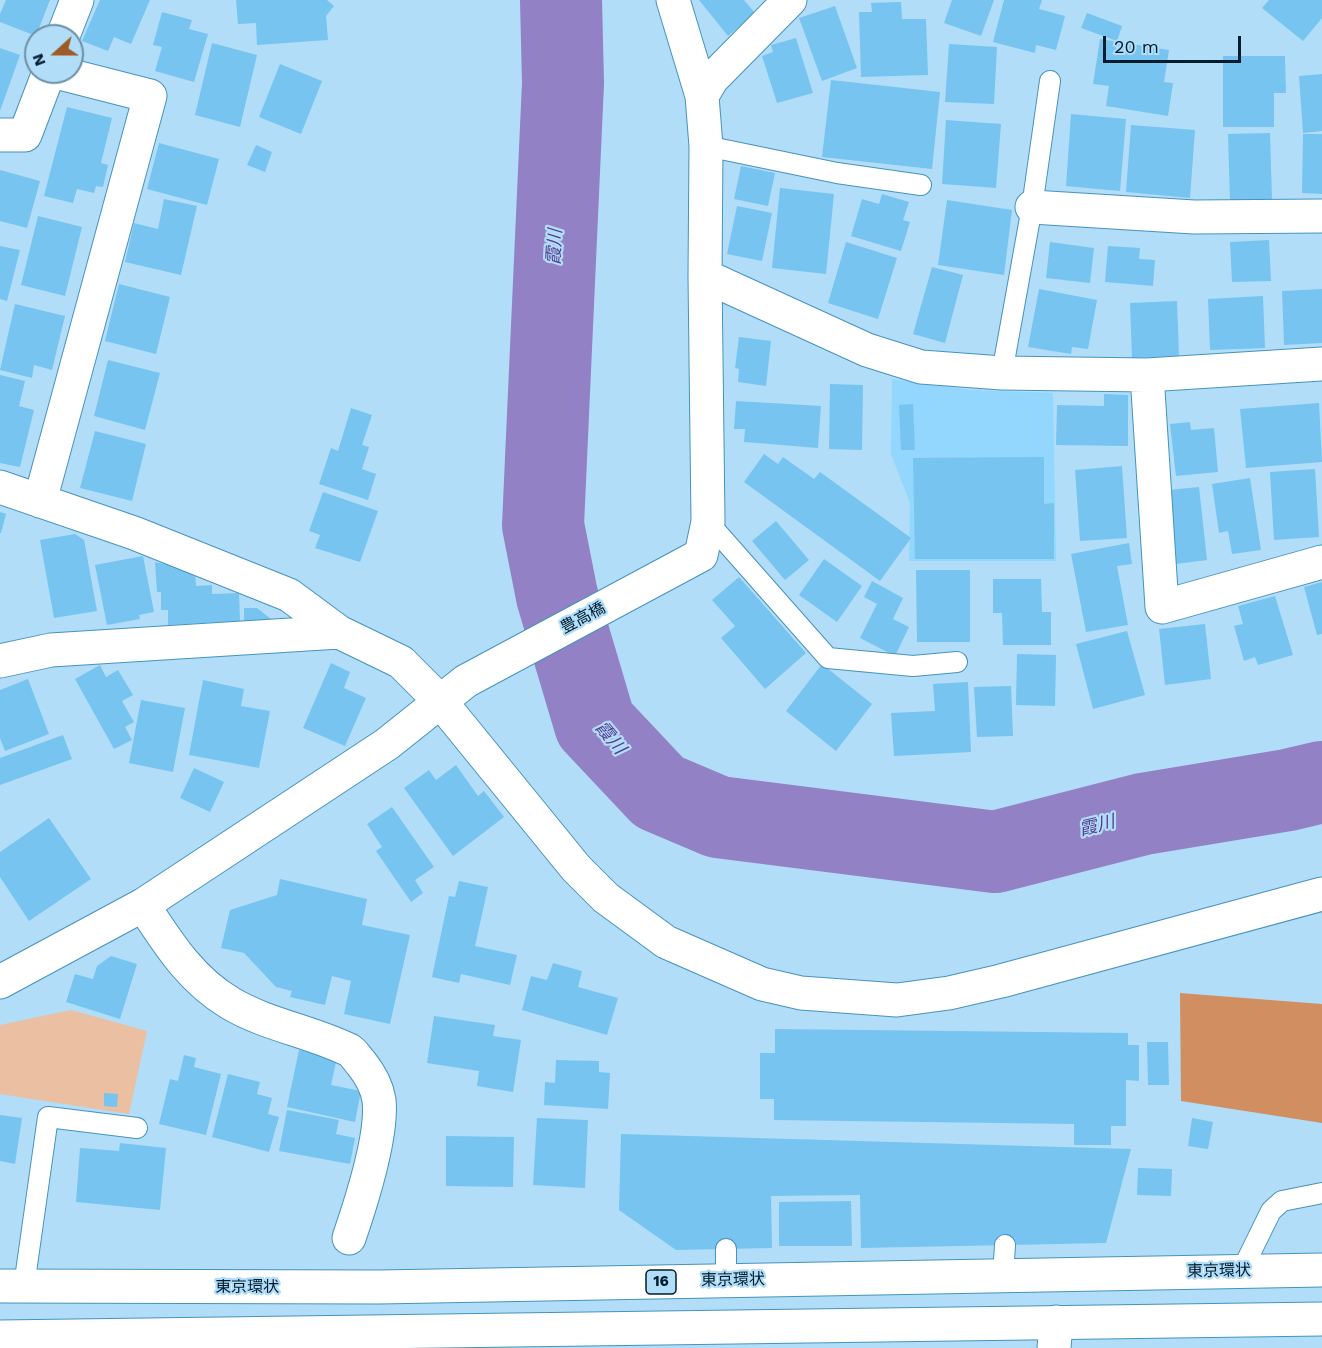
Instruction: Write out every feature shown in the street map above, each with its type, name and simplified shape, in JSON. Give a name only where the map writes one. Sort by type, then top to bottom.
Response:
[{"type":"main road","points":[[68,24],[77,0]]},
{"type":"main road","points":[[673,0],[702,96],[706,146],[708,522]]},
{"type":"main road","points":[[702,96],[712,79],[790,0]]},
{"type":"main road","points":[[40,501],[150,96],[84,79]]},
{"type":"main road","points":[[0,135],[25,135],[44,84]]},
{"type":"main road","points":[[1032,207],[1194,217],[1322,216]]},
{"type":"main road","points":[[705,276],[867,350],[921,368],[1148,375],[1322,364]]},
{"type":"main road","points":[[1148,375],[1162,607],[1322,562]]},
{"type":"main road","points":[[0,487],[134,532],[289,595],[339,632],[401,662],[440,701],[576,868],[606,898],[666,942],[762,984],[838,998],[897,1000],[949,993],[1322,894]]},
{"type":"main road","name":"豊高橋","points":[[0,982],[143,905],[387,744],[466,681],[701,555],[708,522]]},
{"type":"main road","points":[[0,661],[51,650],[339,632]]},
{"type":"main road","points":[[143,905],[189,972],[229,1002],[259,1017],[314,1035],[352,1052],[369,1074],[379,1099],[378,1128],[360,1204],[349,1238]]},
{"type":"main road","name":"東京環状","points":[[12,1286],[379,1287],[726,1281],[1004,1260],[1242,1270],[1322,1270]]},
{"type":"main road","points":[[1,1340],[384,1340],[1055,1335],[1322,1319]]},
{"type":"lane","points":[[1002,372],[1032,207],[1050,81]]},
{"type":"lane","points":[[706,146],[837,173],[921,185]]},
{"type":"lane","points":[[708,522],[828,658],[913,666],[957,662]]},
{"type":"lane","points":[[12,1286],[48,1116],[137,1128]]},
{"type":"lane","points":[[1242,1270],[1271,1211],[1282,1201],[1322,1192]]},
{"type":"lane","points":[[726,1249],[726,1281]]},
{"type":"shaded area","points":[[892,379],[973,390],[1053,393],[1056,561],[909,561],[910,503],[891,454]]},
{"type":"shaded area","points":[[1180,993],[1322,1004],[1322,1123],[1181,1101]]},
{"type":"shaded area","points":[[71,1010],[147,1031],[129,1114],[0,1094],[0,1025]]},
{"type":"building","points":[[6,0],[50,0],[41,24],[24,24],[24,31],[0,22],[0,14]]},
{"type":"building","points":[[100,0],[150,0],[131,44],[114,37],[108,51],[84,42],[84,36]]},
{"type":"building","points":[[236,0],[327,0],[334,6],[326,16],[328,40],[257,45],[256,23],[238,24]]},
{"type":"building","points":[[699,0],[744,0],[755,13],[728,36]]},
{"type":"building","points":[[952,0],[994,0],[981,36],[944,23]]},
{"type":"building","points":[[1004,0],[1042,0],[1039,9],[1065,16],[1056,50],[1036,45],[1035,53],[993,42]]},
{"type":"building","points":[[1269,0],[1322,0],[1322,18],[1303,41],[1262,8]]},
{"type":"building","points":[[901,2],[902,19],[926,19],[928,75],[861,77],[859,12],[872,12],[871,3]]},
{"type":"building","points":[[835,6],[857,68],[822,81],[799,18]]},
{"type":"building","points":[[162,12],[192,20],[189,29],[208,34],[194,82],[155,71],[162,47],[153,45]]},
{"type":"building","points":[[1087,13],[1122,26],[1117,41],[1081,28]]},
{"type":"building","points":[[796,38],[813,93],[777,103],[762,56],[773,52],[771,45]]},
{"type":"building","points":[[1100,39],[1169,50],[1164,82],[1173,83],[1168,116],[1106,106],[1109,86],[1093,84]]},
{"type":"building","points":[[212,43],[257,55],[240,127],[195,115]]},
{"type":"building","points":[[949,44],[997,47],[994,104],[945,102]]},
{"type":"building","points":[[0,48],[20,55],[0,111]]},
{"type":"building","points":[[1223,56],[1285,56],[1286,93],[1274,93],[1274,127],[1223,127]]},
{"type":"building","points":[[280,64],[322,81],[301,134],[259,117]]},
{"type":"building","points":[[1322,74],[1322,131],[1303,133],[1299,76]]},
{"type":"building","points":[[831,80],[940,92],[932,169],[822,157]]},
{"type":"building","points":[[67,107],[112,118],[101,163],[108,165],[103,187],[96,186],[94,193],[77,189],[73,203],[44,196]]},
{"type":"building","points":[[1071,114],[1126,119],[1120,191],[1066,186]]},
{"type":"building","points":[[946,120],[1001,124],[996,188],[942,184]]},
{"type":"building","points":[[1131,125],[1195,130],[1190,198],[1126,192]]},
{"type":"building","points":[[1270,133],[1272,200],[1230,202],[1228,134]]},
{"type":"building","points":[[1303,134],[1322,134],[1322,194],[1302,193]]},
{"type":"building","points":[[159,143],[219,159],[207,205],[147,189]]},
{"type":"building","points":[[256,145],[272,152],[265,172],[247,165]]},
{"type":"building","points":[[741,166],[775,173],[768,206],[734,199]]},
{"type":"building","points":[[0,170],[40,181],[27,228],[0,221]]},
{"type":"building","points":[[780,188],[834,194],[826,274],[772,268]]},
{"type":"building","points":[[882,194],[909,202],[903,220],[910,222],[901,251],[851,236],[862,199],[879,204]]},
{"type":"building","points":[[164,199],[197,206],[181,275],[125,262],[134,223],[158,229]]},
{"type":"building","points":[[947,200],[1012,210],[1004,275],[938,265]]},
{"type":"building","points":[[737,206],[772,213],[762,261],[727,254]]},
{"type":"building","points":[[38,216],[82,227],[65,296],[21,285]]},
{"type":"building","points":[[1269,240],[1271,281],[1232,282],[1230,242]]},
{"type":"building","points":[[846,242],[897,258],[878,319],[828,303]]},
{"type":"building","points":[[1050,242],[1094,248],[1090,283],[1046,278]]},
{"type":"building","points":[[0,246],[20,250],[7,301],[0,299]]},
{"type":"building","points":[[1108,246],[1140,248],[1139,259],[1155,260],[1153,286],[1105,282]]},
{"type":"building","points":[[932,267],[963,275],[945,343],[913,334]]},
{"type":"building","points":[[119,284],[170,297],[156,354],[105,341]]},
{"type":"building","points":[[1039,289],[1097,300],[1088,349],[1072,347],[1071,354],[1028,347]]},
{"type":"building","points":[[1322,289],[1322,343],[1284,345],[1282,291]]},
{"type":"building","points":[[1263,296],[1265,348],[1210,350],[1208,299]]},
{"type":"building","points":[[1177,301],[1179,356],[1132,358],[1130,303]]},
{"type":"building","points":[[15,304],[65,316],[52,370],[34,365],[32,378],[0,370]]},
{"type":"building","points":[[739,337],[771,341],[766,386],[738,382],[739,369],[735,368]]},
{"type":"building","points":[[108,360],[160,373],[145,430],[94,416]]},
{"type":"building","points":[[0,375],[25,381],[19,406],[34,410],[20,467],[0,463]]},
{"type":"building","points":[[830,384],[863,385],[862,450],[829,449]]},
{"type":"building","points":[[1104,394],[1128,395],[1128,446],[1056,445],[1057,405],[1104,406]]},
{"type":"building","points":[[736,401],[821,406],[818,448],[744,442],[745,429],[734,429]]},
{"type":"building","points":[[1319,403],[1322,462],[1246,468],[1240,409]]},
{"type":"building","points":[[913,404],[915,450],[901,450],[899,405]]},
{"type":"building","points":[[351,408],[372,415],[362,445],[369,447],[362,469],[376,474],[368,500],[319,484],[331,448],[338,451]]},
{"type":"building","points":[[1190,422],[1191,430],[1214,428],[1218,472],[1176,476],[1170,424]]},
{"type":"building","points":[[95,431],[146,444],[132,501],[80,488]]},
{"type":"building","points":[[764,454],[778,464],[783,457],[814,479],[820,472],[911,538],[880,581],[744,482]]},
{"type":"building","points":[[1044,457],[1044,504],[1054,503],[1054,559],[915,559],[913,458]]},
{"type":"building","points":[[1122,466],[1127,538],[1080,541],[1075,470]]},
{"type":"building","points":[[1315,469],[1319,537],[1274,540],[1270,472]]},
{"type":"building","points":[[1250,478],[1261,550],[1232,554],[1228,531],[1219,533],[1212,484]]},
{"type":"building","points":[[1199,487],[1207,560],[1176,564],[1169,490]]},
{"type":"building","points":[[323,492],[378,511],[360,562],[315,548],[320,535],[309,531]]},
{"type":"building","points":[[0,512],[6,514],[1,533],[0,533]]},
{"type":"building","points":[[776,521],[809,560],[785,580],[752,541]]},
{"type":"building","points":[[75,534],[84,540],[97,611],[54,618],[40,540]]},
{"type":"building","points":[[1129,543],[1132,564],[1117,566],[1128,625],[1086,632],[1071,554]]},
{"type":"building","points":[[143,556],[154,612],[139,615],[140,619],[107,625],[95,565]]},
{"type":"building","points":[[824,559],[862,586],[837,622],[799,595]]},
{"type":"building","points":[[155,562],[195,571],[196,586],[212,585],[212,594],[239,593],[240,621],[168,625],[168,610],[161,610],[161,592],[157,592]]},
{"type":"building","points":[[916,570],[970,570],[970,642],[917,642]]},
{"type":"building","points":[[739,577],[806,653],[765,689],[721,638],[735,626],[712,600]]},
{"type":"building","points":[[993,579],[1041,579],[1042,612],[1051,612],[1051,645],[1003,645],[1002,613],[993,613]]},
{"type":"building","points":[[872,581],[903,598],[893,619],[909,627],[895,656],[860,638],[877,604],[864,597]]},
{"type":"building","points":[[1322,582],[1322,634],[1317,635],[1304,587]]},
{"type":"building","points":[[1275,596],[1293,655],[1258,665],[1255,657],[1244,661],[1234,626],[1243,624],[1238,606]]},
{"type":"building","points":[[244,608],[257,608],[276,623],[244,624]]},
{"type":"building","points":[[1205,624],[1211,679],[1165,685],[1159,629]]},
{"type":"building","points":[[1127,631],[1145,695],[1093,709],[1076,644]]},
{"type":"building","points":[[1017,654],[1056,655],[1055,706],[1016,705]]},
{"type":"building","points":[[331,663],[350,672],[344,688],[366,698],[345,746],[303,728]]},
{"type":"building","points":[[822,664],[872,704],[836,751],[786,711]]},
{"type":"building","points":[[100,665],[106,677],[118,670],[133,695],[122,701],[134,722],[125,727],[132,740],[114,749],[75,679]]},
{"type":"building","points":[[28,679],[49,734],[5,751],[0,738],[0,690]]},
{"type":"building","points":[[203,680],[244,689],[241,706],[270,711],[259,768],[189,755]]},
{"type":"building","points":[[968,682],[971,752],[894,756],[891,713],[935,711],[933,684]]},
{"type":"building","points":[[1011,686],[1013,736],[977,737],[974,687]]},
{"type":"building","points":[[141,700],[185,708],[173,772],[129,763]]},
{"type":"building","points":[[63,735],[72,759],[0,785],[0,758]]},
{"type":"building","points":[[456,765],[478,796],[484,791],[504,817],[453,856],[404,788],[429,770],[436,780]]},
{"type":"building","points":[[194,768],[224,782],[210,812],[180,798]]},
{"type":"building","points":[[392,807],[434,867],[415,880],[423,893],[411,902],[376,851],[382,847],[367,824]]},
{"type":"building","points":[[49,818],[91,879],[29,921],[0,877],[0,852]]},
{"type":"building","points":[[280,879],[367,899],[362,925],[410,935],[390,1024],[344,1014],[351,981],[332,976],[325,1005],[290,997],[292,991],[276,987],[244,953],[221,948],[230,910],[277,895]]},
{"type":"building","points":[[459,881],[488,887],[475,946],[517,955],[510,985],[461,974],[459,983],[432,977],[449,896],[455,897]]},
{"type":"building","points":[[111,956],[137,964],[120,1019],[66,1002],[75,974],[93,979],[97,966]]},
{"type":"building","points":[[553,963],[582,971],[578,987],[618,998],[607,1035],[522,1010],[531,976],[547,980]]},
{"type":"building","points":[[434,1016],[495,1025],[493,1036],[521,1040],[513,1092],[477,1086],[479,1071],[427,1063]]},
{"type":"building","points":[[775,1029],[1128,1033],[1128,1045],[1139,1045],[1139,1081],[1126,1080],[1126,1126],[1111,1126],[1111,1145],[1074,1145],[1074,1124],[774,1120],[774,1099],[760,1099],[760,1053],[775,1053]]},
{"type":"building","points":[[1147,1042],[1168,1042],[1169,1085],[1148,1085]]},
{"type":"building","points":[[299,1050],[337,1058],[331,1085],[361,1091],[355,1122],[287,1107]]},
{"type":"building","points":[[184,1055],[196,1058],[194,1067],[221,1074],[206,1135],[159,1124],[170,1079],[178,1081]]},
{"type":"building","points":[[556,1060],[599,1061],[599,1072],[610,1073],[608,1109],[544,1105],[545,1082],[555,1083]]},
{"type":"building","points":[[228,1074],[260,1082],[257,1094],[272,1098],[268,1114],[279,1117],[269,1152],[212,1137]]},
{"type":"building","points":[[104,1093],[118,1094],[117,1107],[104,1106]]},
{"type":"building","points":[[287,1110],[339,1120],[336,1134],[355,1138],[350,1164],[279,1151]]},
{"type":"building","points":[[0,1115],[22,1118],[15,1164],[0,1161]]},
{"type":"building","points":[[537,1118],[588,1120],[585,1188],[533,1185]]},
{"type":"building","points":[[1192,1118],[1213,1122],[1208,1149],[1188,1146]]},
{"type":"building","points":[[621,1134],[1131,1149],[1106,1243],[861,1248],[860,1195],[771,1196],[772,1248],[676,1250],[619,1210]]},
{"type":"building","points":[[446,1136],[514,1137],[513,1187],[446,1186]]},
{"type":"building","points":[[120,1143],[166,1148],[160,1210],[76,1202],[80,1148],[119,1151]]},
{"type":"building","points":[[1138,1168],[1172,1169],[1171,1196],[1137,1195]]},
{"type":"building","points":[[851,1201],[852,1246],[779,1246],[779,1202]]},
{"type":"waterway","name":"霞川","points":[[561,0],[563,83],[543,525],[557,596],[595,724],[659,792],[718,817],[995,852],[1143,814],[1288,790],[1322,782]]}]
